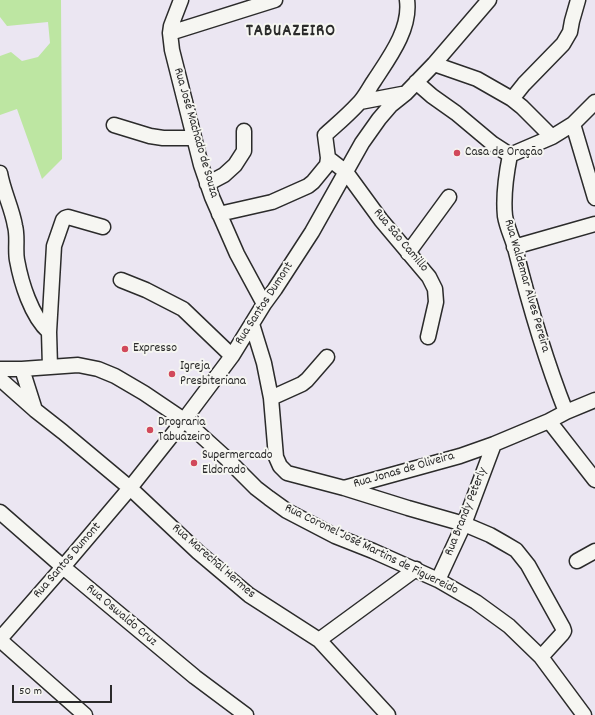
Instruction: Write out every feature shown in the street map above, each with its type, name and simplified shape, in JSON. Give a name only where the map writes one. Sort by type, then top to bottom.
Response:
[{"type":"street","name":"Rua José Machado de Souza","points":[[181,0],[172,22],[170,33],[172,50],[201,165],[219,214],[237,254],[264,304]]},
{"type":"street","points":[[170,33],[275,0]]},
{"type":"street","points":[[219,214],[272,202],[308,186],[313,182],[326,164],[328,158],[325,135],[360,102],[393,53],[406,21],[408,8],[407,0]]},
{"type":"street","name":"Rua Santos Dumont","points":[[0,640],[130,488],[232,356],[264,304],[312,232],[362,143],[379,119],[391,105],[406,93],[434,64],[489,0]]},
{"type":"street","points":[[512,99],[524,84],[563,44],[570,32],[578,0]]},
{"type":"street","points":[[434,64],[477,79],[512,99],[552,137]]},
{"type":"street","points":[[416,82],[493,144],[510,155],[552,137],[573,124],[595,102]]},
{"type":"street","points":[[360,102],[406,93]]},
{"type":"street","points":[[573,124],[595,198]]},
{"type":"street","points":[[114,125],[150,136],[163,138],[194,138]]},
{"type":"street","points":[[207,184],[224,175],[235,166],[244,151],[244,131]]},
{"type":"street","name":"Rua Waldemar Alves Pereira","points":[[510,155],[505,195],[505,216],[508,230],[552,377],[566,412]]},
{"type":"street","name":"Rua São Camillo","points":[[328,158],[346,172],[381,220],[429,277],[435,289],[436,302],[428,337]]},
{"type":"street","points":[[0,173],[6,198],[16,227],[17,259],[25,289],[36,315],[49,332]]},
{"type":"street","points":[[408,253],[449,197]]},
{"type":"street","points":[[0,369],[50,367],[49,332],[54,246],[62,220],[68,217],[103,227]]},
{"type":"street","points":[[514,247],[595,224]]},
{"type":"street","points":[[121,280],[146,290],[183,309],[232,356]]},
{"type":"street","name":"Rua Jonas de Oliveira","points":[[252,324],[264,363],[271,398],[276,456],[280,466],[287,473],[344,488],[460,456],[494,444],[595,400]]},
{"type":"street","points":[[271,398],[302,384],[327,357]]},
{"type":"street","name":"Rua Coronel José Martins de Figuereido","points":[[50,367],[78,365],[98,369],[115,376],[144,393],[184,420],[226,458],[256,488],[287,511],[335,536],[438,580],[476,602],[509,626],[541,657],[584,715]]},
{"type":"street","points":[[22,369],[35,410]]},
{"type":"street","name":"Rua Marechal Hermes","points":[[0,379],[35,410],[130,488],[198,552],[249,595],[319,640],[388,715]]},
{"type":"street","points":[[548,421],[595,480]]},
{"type":"street","name":"Rua Brandy Peterly","points":[[438,580],[464,524],[494,444]]},
{"type":"street","points":[[344,488],[464,524],[490,535],[516,550],[528,564],[564,631],[541,657]]},
{"type":"street","name":"Rua Oswaldo Cruz","points":[[0,512],[63,567],[195,677],[246,715]]},
{"type":"street","points":[[577,561],[595,551]]},
{"type":"street","points":[[319,640],[416,570]]},
{"type":"street","points":[[0,640],[85,715]]},
{"type":"green space","points":[[0,0],[61,0],[62,159],[42,179],[17,109],[0,115],[0,56],[11,52],[22,61],[38,57],[50,43],[48,22],[7,26],[0,17]]},
{"type":"place","name":"Casa de Oração","points":[[457,153]]},
{"type":"place","name":"Expresso","points":[[125,349]]},
{"type":"place","name":"Igreja Presbiteriana","points":[[172,374]]},
{"type":"place","name":"Drograria Tabuazeiro","points":[[150,430]]},
{"type":"place","name":"Supermercado Eldorado","points":[[194,463]]},
{"type":"district","name":"TABUAZEIRO","points":[[291,33]]}]
